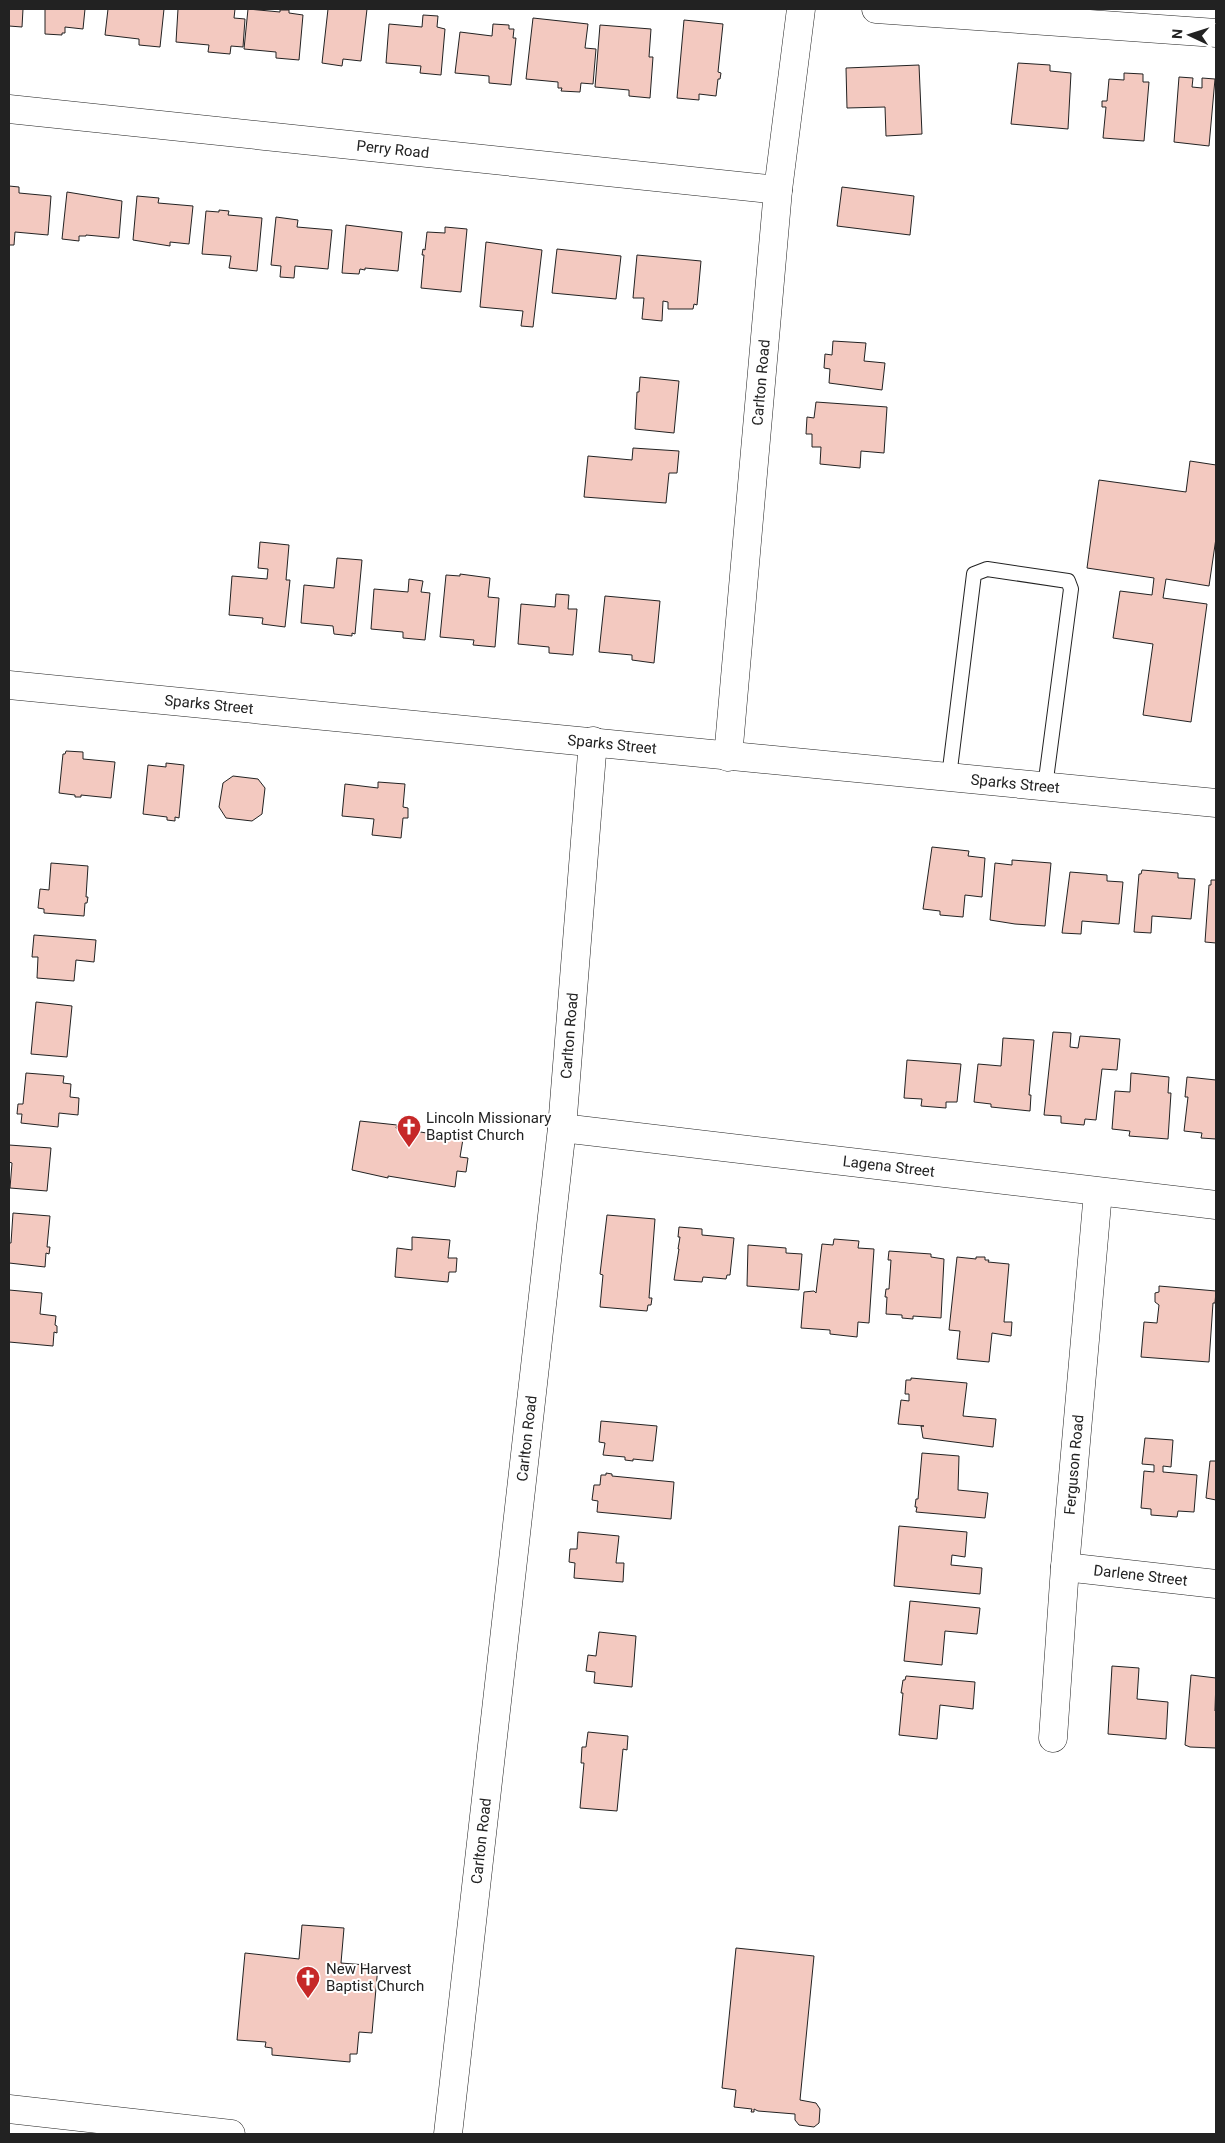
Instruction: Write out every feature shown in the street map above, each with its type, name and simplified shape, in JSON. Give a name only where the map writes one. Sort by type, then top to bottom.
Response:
[{"type":"street","name":"Carlton Road","points":[[728,757],[778,190],[801,9]]},
{"type":"street","points":[[876,9],[1216,33]]},
{"type":"street","name":"Perry Road","points":[[9,110],[778,190]]},
{"type":"street","name":"Sparks Street","points":[[9,686],[593,741],[728,757],[1216,803]]},
{"type":"street","name":"Carlton Road","points":[[448,2134],[562,1128],[593,741]]},
{"type":"street","name":"Lagena Street","points":[[562,1128],[1098,1192],[1216,1204]]},
{"type":"street","name":"Ferguson Road","points":[[1053,1738],[1065,1567],[1098,1192]]},
{"type":"street","name":"Darlene Street","points":[[1065,1567],[1216,1584]]},
{"type":"street","points":[[9,2109],[231,2134]]},
{"type":"lane","points":[[949,777],[974,574],[987,569],[1068,581],[1072,589],[1045,786]]},
{"type":"building","points":[[9,9],[23,9],[22,27],[9,26]]},
{"type":"building","points":[[45,9],[85,9],[83,29],[65,27],[65,33],[62,33],[62,35],[45,34]]},
{"type":"building","points":[[108,9],[164,9],[160,47],[139,45],[139,39],[105,35]]},
{"type":"building","points":[[178,9],[235,9],[234,18],[245,19],[243,47],[231,46],[230,54],[208,52],[209,45],[176,42]]},
{"type":"building","points":[[248,9],[280,12],[280,10],[289,10],[289,13],[303,15],[299,60],[276,58],[276,52],[244,49]]},
{"type":"building","points":[[328,9],[367,9],[361,61],[343,59],[342,66],[322,63]]},
{"type":"building","points":[[423,15],[438,16],[437,27],[445,29],[441,75],[420,73],[421,66],[386,63],[389,24],[422,27]]},
{"type":"building","points":[[533,18],[588,24],[585,48],[596,49],[593,84],[581,83],[580,92],[561,91],[562,88],[558,88],[558,82],[526,79]]},
{"type":"building","points":[[684,20],[723,24],[718,72],[721,73],[720,79],[718,79],[716,96],[699,94],[699,100],[677,98]]},
{"type":"building","points":[[493,24],[509,25],[509,29],[514,29],[513,38],[516,38],[511,85],[489,83],[489,76],[455,73],[460,32],[492,36]]},
{"type":"building","points":[[600,25],[651,29],[649,57],[653,57],[650,98],[629,96],[629,90],[595,87]]},
{"type":"building","points":[[1018,63],[1050,65],[1050,71],[1071,73],[1068,129],[1011,124]]},
{"type":"building","points":[[919,65],[922,134],[886,136],[885,107],[847,108],[846,68]]},
{"type":"building","points":[[1124,73],[1143,74],[1143,82],[1149,82],[1144,141],[1103,138],[1106,107],[1102,107],[1102,101],[1107,101],[1109,79],[1124,80]]},
{"type":"building","points":[[1179,77],[1193,78],[1192,87],[1202,88],[1202,78],[1215,79],[1209,146],[1174,142]]},
{"type":"building","points":[[9,186],[19,187],[19,193],[51,196],[48,235],[15,232],[14,245],[9,245]]},
{"type":"building","points":[[842,187],[914,196],[910,235],[837,226]]},
{"type":"building","points":[[67,192],[122,201],[119,238],[86,235],[79,236],[79,241],[62,239]]},
{"type":"building","points":[[137,196],[159,198],[158,203],[193,206],[189,244],[170,242],[170,246],[133,240]]},
{"type":"building","points":[[219,210],[229,211],[228,215],[262,218],[257,271],[229,268],[231,256],[202,254],[206,211],[219,212]]},
{"type":"building","points":[[276,217],[298,220],[297,227],[332,230],[328,269],[295,266],[294,278],[280,277],[281,266],[271,265]]},
{"type":"building","points":[[346,225],[402,232],[398,271],[365,268],[365,270],[360,269],[359,274],[342,273]]},
{"type":"building","points":[[445,227],[467,229],[461,292],[421,288],[424,255],[422,255],[423,249],[425,250],[427,232],[445,233]]},
{"type":"building","points":[[486,242],[542,250],[533,327],[521,326],[523,311],[480,307]]},
{"type":"building","points":[[557,249],[621,256],[616,299],[552,293]]},
{"type":"building","points":[[637,255],[701,261],[697,305],[694,304],[693,309],[668,309],[668,302],[663,301],[662,321],[642,319],[644,298],[633,298]]},
{"type":"building","points":[[833,341],[866,343],[864,361],[885,363],[882,390],[829,383],[830,369],[824,368],[825,354],[832,355]]},
{"type":"building","points":[[640,377],[679,381],[674,433],[635,429],[637,392],[639,392]]},
{"type":"building","points":[[816,402],[887,407],[884,453],[861,451],[860,468],[820,464],[821,447],[812,447],[812,434],[806,434],[807,417],[814,418]]},
{"type":"building","points":[[633,448],[679,451],[677,473],[669,473],[666,503],[584,497],[588,456],[632,460]]},
{"type":"building","points":[[1190,461],[1216,465],[1216,538],[1209,586],[1166,579],[1163,598],[1207,604],[1191,722],[1143,715],[1153,644],[1113,638],[1120,591],[1152,595],[1154,578],[1087,568],[1099,480],[1186,492]]},
{"type":"building","points":[[260,542],[289,545],[286,580],[290,580],[285,627],[262,624],[263,618],[229,615],[232,576],[267,579],[268,569],[258,568]]},
{"type":"building","points":[[337,558],[362,560],[355,634],[352,633],[352,636],[334,634],[333,626],[301,623],[304,585],[334,588]]},
{"type":"building","points":[[460,574],[490,578],[488,597],[499,598],[495,647],[473,645],[474,640],[440,637],[446,575],[460,576]]},
{"type":"building","points":[[409,579],[423,581],[421,592],[430,593],[425,640],[403,638],[403,632],[371,629],[374,589],[408,592]]},
{"type":"building","points":[[556,594],[569,595],[568,609],[577,609],[573,655],[549,653],[549,647],[518,644],[521,604],[555,607]]},
{"type":"building","points":[[605,596],[660,601],[654,663],[632,660],[632,655],[599,652]]},
{"type":"building","points":[[66,751],[83,752],[83,759],[115,762],[111,798],[81,795],[81,797],[75,797],[75,795],[59,793],[63,754]]},
{"type":"building","points":[[166,763],[184,765],[179,818],[175,817],[175,821],[167,820],[167,817],[143,814],[148,765],[166,767]]},
{"type":"building","points":[[233,776],[258,779],[265,788],[262,814],[252,821],[226,818],[219,807],[223,783]]},
{"type":"building","points":[[378,782],[405,784],[403,807],[408,808],[408,818],[403,818],[401,838],[372,835],[374,819],[342,816],[345,784],[378,788]]},
{"type":"building","points":[[932,847],[969,851],[968,856],[985,858],[982,897],[965,895],[963,917],[940,915],[940,911],[923,909]]},
{"type":"building","points":[[1012,860],[1051,863],[1045,926],[990,920],[995,863],[1012,865]]},
{"type":"building","points":[[51,863],[88,866],[86,897],[88,897],[87,903],[85,903],[84,916],[44,913],[44,909],[38,908],[40,889],[49,890]]},
{"type":"building","points":[[1142,870],[1178,873],[1178,878],[1195,879],[1191,919],[1152,916],[1151,933],[1134,932],[1139,874],[1141,874]]},
{"type":"building","points":[[1070,872],[1107,875],[1107,881],[1123,882],[1119,924],[1082,921],[1081,934],[1062,933]]},
{"type":"building","points":[[1211,880],[1216,880],[1216,943],[1205,942],[1209,885],[1211,885]]},
{"type":"building","points":[[34,935],[96,940],[94,962],[76,960],[74,981],[37,978],[38,957],[32,957]]},
{"type":"building","points":[[36,1002],[72,1006],[67,1057],[31,1054]]},
{"type":"building","points":[[1053,1032],[1071,1033],[1070,1047],[1078,1048],[1080,1036],[1120,1039],[1117,1070],[1102,1069],[1096,1120],[1085,1119],[1084,1125],[1061,1123],[1061,1116],[1044,1115]]},
{"type":"building","points":[[1003,1038],[1034,1040],[1029,1095],[1031,1095],[1030,1111],[991,1107],[991,1104],[974,1102],[978,1064],[1001,1066]]},
{"type":"building","points":[[907,1060],[961,1064],[957,1102],[946,1102],[946,1108],[921,1106],[922,1099],[904,1098]]},
{"type":"building","points":[[26,1073],[64,1076],[63,1083],[71,1084],[70,1097],[79,1098],[78,1115],[59,1113],[58,1127],[21,1123],[22,1114],[17,1114],[18,1104],[23,1104]]},
{"type":"building","points":[[1131,1073],[1169,1077],[1168,1093],[1171,1093],[1168,1139],[1129,1136],[1130,1131],[1112,1129],[1115,1091],[1130,1092]]},
{"type":"building","points":[[1187,1077],[1216,1080],[1216,1139],[1201,1138],[1202,1133],[1184,1131],[1188,1097],[1185,1097]]},
{"type":"building","name":"Lincoln Missionary Baptist Church","points":[[360,1121],[397,1125],[396,1128],[463,1139],[460,1157],[468,1158],[466,1172],[457,1171],[455,1187],[388,1176],[388,1178],[352,1170]]},
{"type":"building","points":[[9,1145],[51,1148],[47,1191],[10,1188],[12,1163],[9,1162]]},
{"type":"building","points":[[13,1213],[50,1216],[47,1247],[50,1247],[49,1254],[46,1253],[45,1267],[9,1263],[9,1243],[11,1243]]},
{"type":"building","points":[[607,1215],[655,1219],[649,1298],[652,1298],[651,1305],[648,1305],[647,1311],[600,1307],[603,1275],[600,1274]]},
{"type":"building","points":[[679,1227],[702,1229],[702,1235],[734,1238],[730,1275],[727,1275],[726,1279],[703,1277],[702,1282],[674,1280],[679,1249]]},
{"type":"building","points":[[412,1237],[450,1240],[448,1258],[457,1258],[456,1272],[449,1272],[448,1282],[395,1277],[397,1248],[412,1250]]},
{"type":"building","points":[[834,1239],[859,1241],[858,1248],[874,1249],[869,1323],[858,1322],[857,1337],[830,1334],[830,1330],[801,1328],[804,1292],[814,1291],[816,1293],[822,1244],[833,1245]]},
{"type":"building","points":[[748,1245],[786,1248],[786,1253],[802,1254],[799,1290],[747,1286]]},
{"type":"building","points":[[889,1251],[931,1254],[931,1257],[944,1259],[941,1318],[913,1316],[913,1319],[902,1318],[902,1315],[886,1314],[887,1297],[885,1297],[886,1289],[889,1289],[891,1260],[888,1260]]},
{"type":"building","points":[[957,1257],[976,1259],[976,1257],[985,1257],[985,1260],[989,1260],[988,1262],[1009,1264],[1004,1322],[1012,1322],[1011,1336],[992,1333],[989,1362],[957,1359],[960,1331],[949,1330]]},
{"type":"building","points":[[1159,1286],[1216,1291],[1215,1303],[1213,1303],[1209,1362],[1141,1357],[1144,1322],[1157,1323],[1159,1305],[1155,1302],[1155,1293],[1159,1292]]},
{"type":"building","points":[[9,1290],[42,1293],[40,1314],[56,1316],[55,1325],[57,1326],[57,1333],[54,1332],[53,1346],[9,1342]]},
{"type":"building","points":[[911,1378],[967,1383],[963,1416],[996,1419],[993,1447],[923,1438],[921,1426],[924,1426],[898,1424],[901,1400],[909,1401],[909,1394],[905,1394],[906,1380],[911,1380]]},
{"type":"building","points":[[601,1421],[657,1426],[653,1461],[633,1459],[633,1461],[625,1460],[625,1457],[603,1455],[605,1443],[599,1442]]},
{"type":"building","points":[[1145,1438],[1173,1440],[1171,1467],[1163,1466],[1163,1472],[1197,1475],[1194,1512],[1178,1511],[1177,1517],[1151,1515],[1151,1509],[1141,1508],[1144,1471],[1154,1472],[1154,1465],[1142,1464]]},
{"type":"building","points":[[922,1453],[959,1456],[958,1490],[988,1493],[985,1518],[916,1512],[917,1507],[915,1507],[916,1499],[918,1499]]},
{"type":"building","points":[[1210,1461],[1216,1461],[1216,1500],[1206,1498]]},
{"type":"building","points":[[606,1473],[612,1474],[612,1476],[674,1482],[671,1519],[597,1512],[598,1501],[592,1500],[594,1485],[600,1485],[601,1475],[606,1475]]},
{"type":"building","points":[[899,1526],[967,1532],[965,1557],[952,1555],[951,1565],[982,1568],[980,1594],[894,1586]]},
{"type":"building","points":[[578,1532],[619,1536],[616,1563],[624,1563],[623,1582],[574,1578],[575,1563],[569,1562],[570,1549],[577,1549]]},
{"type":"building","points":[[910,1601],[980,1608],[977,1634],[945,1631],[942,1665],[904,1661]]},
{"type":"building","points":[[599,1632],[636,1636],[632,1687],[594,1683],[595,1672],[586,1671],[588,1655],[596,1656]]},
{"type":"building","points":[[1112,1666],[1139,1668],[1137,1699],[1168,1702],[1166,1739],[1108,1734]]},
{"type":"building","points":[[1191,1675],[1216,1678],[1216,1748],[1190,1747],[1185,1745]]},
{"type":"building","points":[[906,1676],[975,1682],[973,1709],[940,1705],[937,1739],[899,1735],[903,1693],[901,1693],[903,1680],[905,1680]]},
{"type":"building","points":[[588,1732],[628,1736],[627,1750],[623,1749],[617,1811],[580,1808],[584,1763],[581,1763],[582,1747],[586,1747]]},
{"type":"building","name":"New Harvest Baptist Church","points":[[302,1925],[344,1928],[341,1963],[378,1966],[372,2033],[359,2032],[357,2054],[350,2054],[350,2062],[272,2055],[272,2048],[265,2047],[266,2042],[237,2040],[245,1953],[299,1959]]},
{"type":"building","points":[[736,1948],[814,1956],[800,2100],[816,2103],[820,2109],[819,2123],[814,2127],[799,2125],[795,2120],[795,2114],[758,2111],[754,2109],[754,2112],[751,2112],[752,2109],[734,2107],[736,2090],[722,2088]]},
{"type":"place","name":"Lincoln Missionary Baptist Church","points":[[409,1148]]},
{"type":"place","name":"New Harvest Baptist Church","points":[[308,1999]]}]
